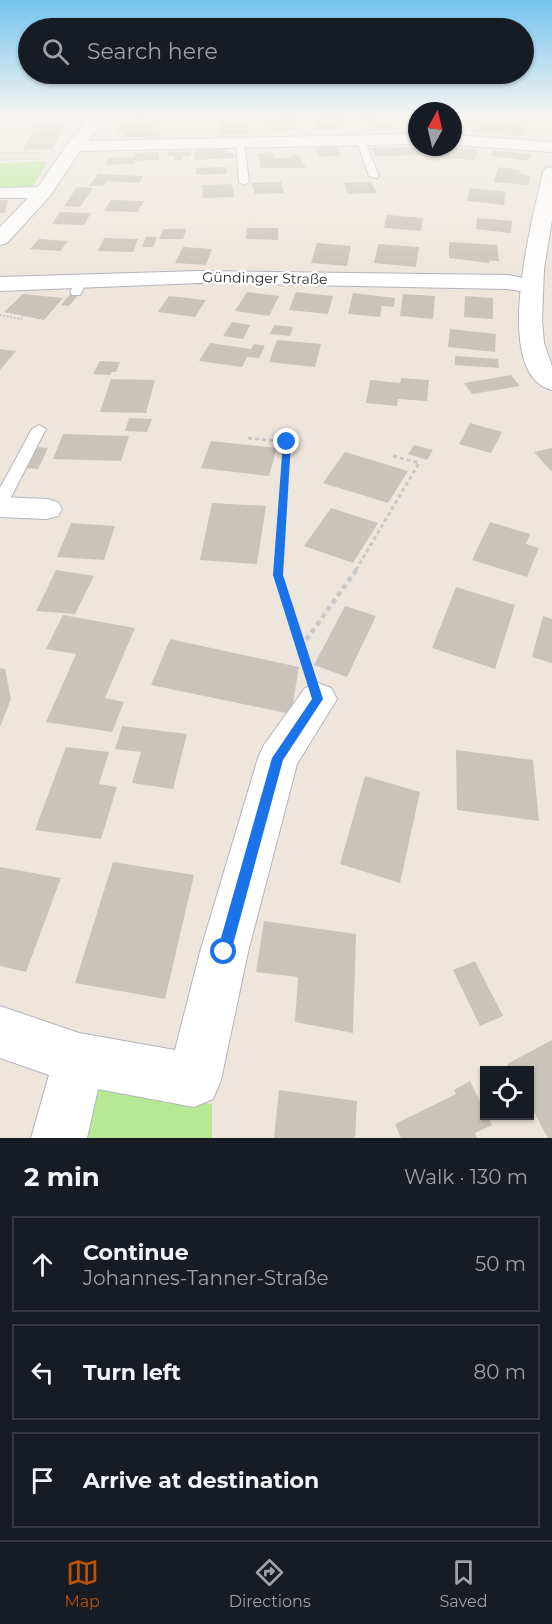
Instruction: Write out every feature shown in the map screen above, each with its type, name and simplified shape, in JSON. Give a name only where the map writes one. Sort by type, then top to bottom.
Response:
[{"type":"street","points":[[0,239],[44,192],[59,169]]},
{"type":"street","points":[[552,172],[531,286],[533,346],[539,365],[552,382]]},
{"type":"street","points":[[0,193],[44,192]]},
{"type":"street","name":"Gündinger Straße","points":[[0,284],[79,286],[291,278],[508,282],[531,286]]},
{"type":"street","points":[[0,505],[46,509]]},
{"type":"street","points":[[0,1032],[79,1059],[194,1080],[224,952],[278,758],[318,699]]},
{"type":"street","points":[[59,1138],[79,1059]]},
{"type":"lane","points":[[243,169],[244,182]]},
{"type":"lane","points":[[371,169],[374,176]]},
{"type":"lane","points":[[0,505],[39,429]]},
{"type":"path","points":[[0,315],[21,319],[24,316]]},
{"type":"path","points":[[248,438],[287,442],[278,575],[318,699]]},
{"type":"path","points":[[301,647],[360,564],[419,463],[393,456]]},
{"type":"green space","points":[[0,169],[43,169],[32,188],[0,188]]},
{"type":"green space","points":[[91,1082],[212,1104],[212,1138],[79,1138]]},
{"type":"building","points":[[196,169],[226,169],[227,174],[196,175]]},
{"type":"building","points":[[497,169],[520,170],[519,174],[530,176],[528,185],[494,182]]},
{"type":"building","points":[[98,174],[143,176],[139,183],[107,181],[103,186],[89,186]]},
{"type":"building","points":[[281,182],[284,193],[255,194],[252,183]]},
{"type":"building","points":[[371,182],[377,193],[348,194],[344,183]]},
{"type":"building","points":[[232,184],[234,197],[203,198],[202,185]]},
{"type":"building","points":[[77,187],[93,188],[80,207],[64,206]]},
{"type":"building","points":[[470,188],[506,192],[504,205],[467,201]]},
{"type":"building","points":[[0,200],[8,200],[5,213],[0,213]]},
{"type":"building","points":[[111,200],[144,201],[138,212],[104,211]]},
{"type":"building","points":[[60,212],[91,213],[84,225],[52,224]]},
{"type":"building","points":[[387,215],[423,218],[421,231],[384,228]]},
{"type":"building","points":[[477,218],[512,221],[511,233],[476,229]]},
{"type":"building","points":[[247,228],[278,228],[278,240],[246,239]]},
{"type":"building","points":[[164,229],[186,229],[183,239],[159,239]]},
{"type":"building","points":[[146,237],[157,237],[153,247],[142,247]]},
{"type":"building","points":[[104,238],[138,239],[133,252],[98,251]]},
{"type":"building","points":[[39,239],[68,241],[60,251],[30,249]]},
{"type":"building","points":[[449,242],[497,245],[499,261],[489,261],[489,263],[449,258]]},
{"type":"building","points":[[317,243],[351,246],[347,266],[311,263]]},
{"type":"building","points":[[378,244],[419,247],[416,267],[374,263]]},
{"type":"building","points":[[183,247],[212,249],[206,265],[175,263]]},
{"type":"building","points":[[73,291],[80,293],[69,306],[61,305]]},
{"type":"building","points":[[247,292],[279,296],[269,316],[235,311]]},
{"type":"building","points":[[296,292],[333,296],[328,314],[289,310]]},
{"type":"building","points":[[353,293],[395,298],[394,307],[382,306],[380,317],[348,314]]},
{"type":"building","points":[[23,294],[63,298],[44,320],[4,312]]},
{"type":"building","points":[[403,294],[435,296],[433,319],[400,316]]},
{"type":"building","points":[[169,296],[206,300],[195,317],[158,312]]},
{"type":"building","points":[[465,296],[493,298],[493,319],[464,317]]},
{"type":"building","points":[[232,322],[250,325],[243,339],[223,336]]},
{"type":"building","points":[[274,325],[293,327],[290,336],[270,334]]},
{"type":"building","points":[[450,329],[496,334],[495,352],[448,347]]},
{"type":"building","points":[[277,340],[321,344],[315,367],[269,362]]},
{"type":"building","points":[[210,343],[251,349],[254,344],[265,346],[259,358],[247,357],[242,367],[199,361]]},
{"type":"building","points":[[0,349],[16,351],[0,370]]},
{"type":"building","points":[[455,356],[498,359],[499,368],[455,365]]},
{"type":"building","points":[[100,361],[120,362],[116,372],[110,375],[93,374]]},
{"type":"building","points":[[511,375],[520,386],[472,394],[464,383]]},
{"type":"building","points":[[401,378],[429,380],[427,401],[398,399],[397,406],[366,403],[370,380],[400,383]]},
{"type":"building","points":[[111,379],[155,380],[146,413],[100,412]]},
{"type":"building","points":[[129,418],[152,419],[147,432],[125,431]]},
{"type":"building","points":[[470,423],[502,432],[491,453],[459,444]]},
{"type":"building","points":[[63,434],[129,436],[121,461],[53,459]]},
{"type":"building","points":[[211,441],[277,448],[269,476],[201,468]]},
{"type":"building","points":[[414,445],[433,450],[427,460],[408,454]]},
{"type":"building","points":[[35,447],[48,448],[38,469],[25,468]]},
{"type":"building","points":[[552,448],[552,472],[534,452]]},
{"type":"building","points":[[345,452],[408,471],[388,503],[323,483]]},
{"type":"building","points":[[212,503],[266,506],[257,564],[200,560]]},
{"type":"building","points":[[331,508],[378,523],[353,563],[304,546]]},
{"type":"building","points":[[490,522],[530,534],[526,544],[539,548],[527,577],[472,560]]},
{"type":"building","points":[[71,523],[115,526],[104,560],[57,557]]},
{"type":"building","points":[[56,570],[94,576],[75,614],[36,611]]},
{"type":"building","points":[[456,587],[515,605],[495,669],[432,648]]},
{"type":"building","points":[[345,606],[376,616],[347,677],[314,665]]},
{"type":"building","points":[[63,615],[135,628],[105,698],[124,702],[112,732],[46,722],[76,654],[46,649]]},
{"type":"building","points":[[543,616],[552,619],[552,663],[532,657]]},
{"type":"building","points":[[170,639],[299,667],[291,714],[151,685]]},
{"type":"building","points":[[0,668],[5,669],[11,699],[0,727]]},
{"type":"building","points":[[122,726],[187,734],[173,789],[132,783],[141,752],[115,749]]},
{"type":"building","points":[[66,747],[109,752],[99,784],[117,787],[101,839],[35,830]]},
{"type":"building","points":[[456,750],[533,760],[539,821],[457,810]]},
{"type":"building","points":[[365,776],[420,792],[400,883],[340,864]]},
{"type":"building","points":[[113,862],[194,875],[165,999],[75,983]]},
{"type":"building","points":[[0,867],[61,878],[26,972],[0,966]]},
{"type":"building","points":[[264,921],[356,934],[353,1033],[295,1022],[298,977],[256,972]]},
{"type":"building","points":[[475,961],[503,1016],[480,1026],[453,970]]},
{"type":"building","points":[[552,1040],[552,1138],[548,1138],[534,1112],[534,1066],[508,1066],[507,1064]]},
{"type":"building","points":[[470,1081],[480,1102],[480,1120],[489,1120],[492,1125],[475,1133],[477,1138],[401,1138],[395,1124],[456,1094],[454,1090]]},
{"type":"building","points":[[279,1090],[357,1101],[355,1138],[274,1138]]},
{"type":"route","points":[[224,952],[278,758],[318,699],[278,575],[287,442]]}]
